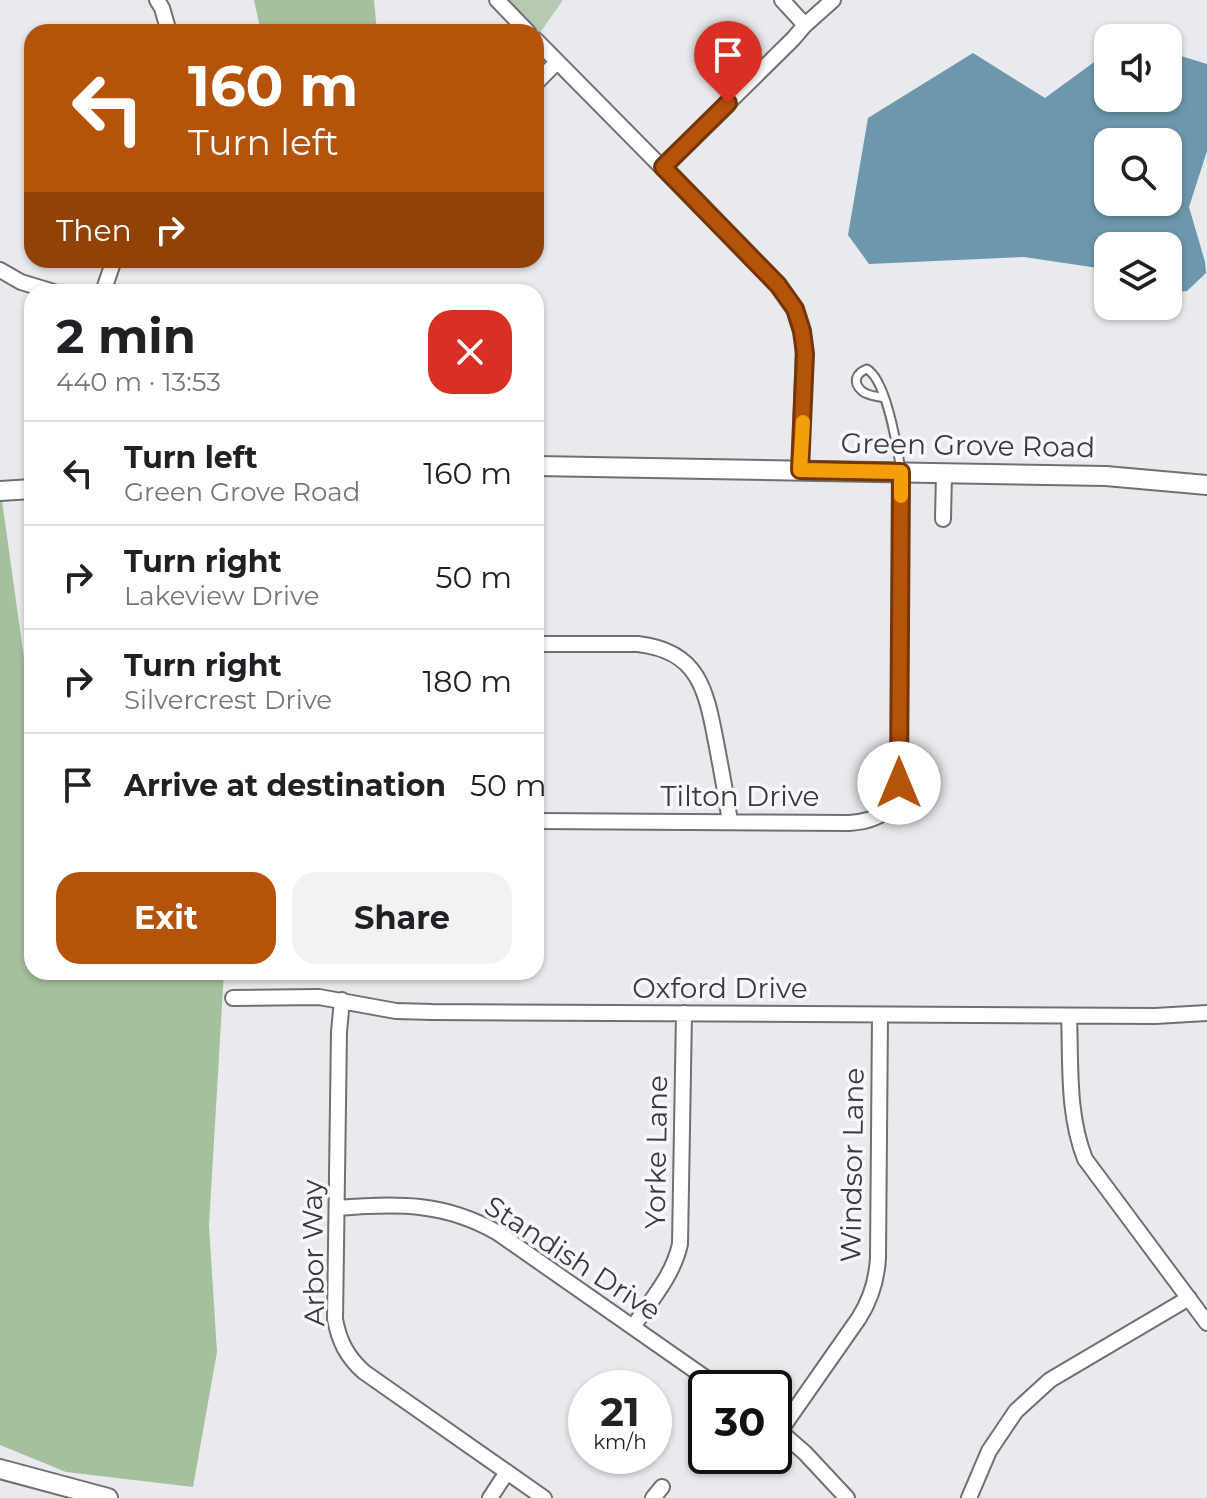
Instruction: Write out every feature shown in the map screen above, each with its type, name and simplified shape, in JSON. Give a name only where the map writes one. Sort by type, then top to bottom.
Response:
[{"type":"street","points":[[157,0],[167,24]]},
{"type":"street","points":[[497,0],[520,24]]},
{"type":"street","points":[[782,0],[805,25]]},
{"type":"street","points":[[663,167],[833,0]]},
{"type":"street","points":[[544,48],[778,285],[795,309],[805,354],[800,470]]},
{"type":"street","points":[[544,75],[557,62]]},
{"type":"street","points":[[0,270],[28,284]]},
{"type":"street","name":"Green Grove Road","points":[[544,466],[1112,476],[1207,485]]},
{"type":"street","name":"Tilton Drive","points":[[544,821],[863,822],[883,813],[897,794],[899,783],[901,472]]},
{"type":"street","points":[[943,519],[944,473]]},
{"type":"street","points":[[0,491],[24,490]]},
{"type":"street","points":[[544,644],[638,644],[666,650],[680,658],[692,670],[706,693],[730,822]]},
{"type":"street","name":"Oxford Drive","points":[[233,998],[319,997],[396,1011],[1069,1016],[1207,1013]]},
{"type":"street","name":"Arbor Way","points":[[342,1000],[335,1319],[338,1334],[344,1348],[364,1372],[544,1498]]},
{"type":"street","name":"Yorke Lane","points":[[633,1327],[666,1279],[676,1261],[680,1244],[684,1013]]},
{"type":"street","name":"Windsor Lane","points":[[792,1408],[859,1318],[875,1284],[878,1257],[880,1015]]},
{"type":"street","points":[[1069,1016],[1072,1111],[1077,1139],[1085,1159],[1207,1323]]},
{"type":"street","name":"Standish Drive","points":[[337,1208],[419,1206],[470,1218],[498,1233],[694,1370]]},
{"type":"street","points":[[969,1498],[989,1451],[1016,1411],[1050,1380],[1189,1298]]},
{"type":"street","points":[[792,1441],[847,1498]]},
{"type":"street","points":[[0,1469],[108,1498]]},
{"type":"street","points":[[490,1498],[507,1472]]},
{"type":"lane","points":[[884,398],[860,389],[857,381],[859,372],[863,369],[871,371],[877,377],[884,398],[890,417],[901,472]]},
{"type":"green space","points":[[254,0],[374,0],[376,24],[259,24]]},
{"type":"green space","points":[[500,0],[563,0],[544,27],[544,24],[525,24]]},
{"type":"green space","points":[[0,486],[24,658],[24,980],[224,980],[209,1225],[217,1352],[193,1487],[66,1472],[0,1445]]},
{"type":"water","points":[[973,53],[1045,98],[1094,62],[1094,112],[1182,112],[1182,56],[1207,64],[1207,151],[1189,207],[1206,273],[1187,291],[1182,292],[1182,232],[1094,232],[1094,267],[1024,257],[869,264],[848,235],[868,118]]},
{"type":"slow traffic","points":[[803,422],[800,470],[901,472],[901,496]]},
{"type":"route","points":[[728,103],[663,167],[778,285],[795,309],[805,354],[800,470],[901,472],[899,783]]}]
